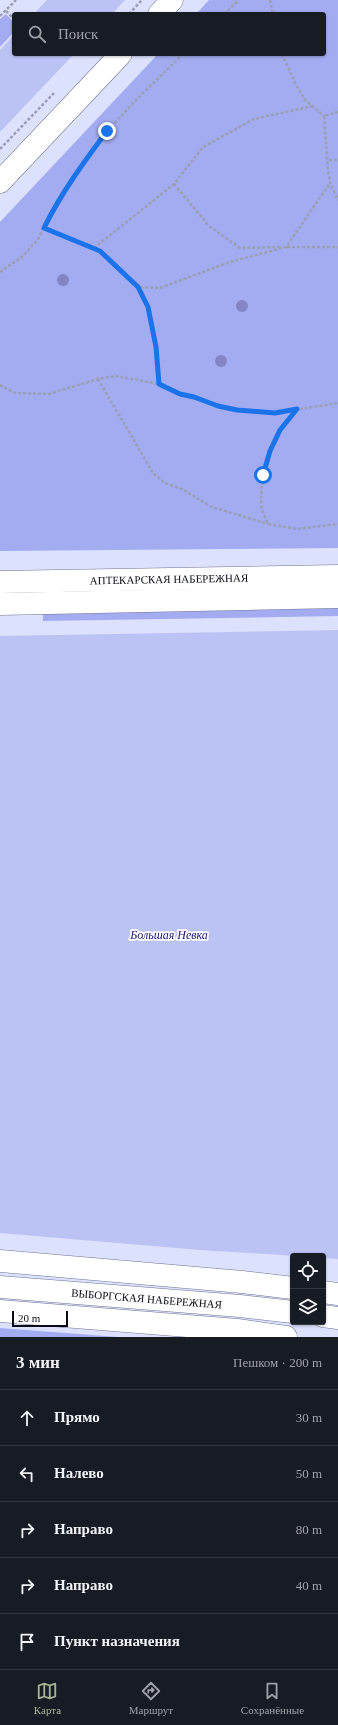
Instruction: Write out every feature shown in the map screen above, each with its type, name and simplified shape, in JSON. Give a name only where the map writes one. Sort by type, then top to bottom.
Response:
[{"type":"street","points":[[161,12],[172,0]]},
{"type":"street","points":[[0,182],[119,56]]},
{"type":"street","name":"АПТЕКАРСКАЯ НАБЕРЕЖНАЯ","points":[[0,582],[338,576]]},
{"type":"street","name":"АПТЕКАРСКАЯ НАБЕРЕЖНАЯ","points":[[0,604],[338,597]]},
{"type":"street","points":[[0,1261],[242,1282],[290,1288]]},
{"type":"street","name":"ВЫБОРГСКАЯ НАБЕРЕЖНАЯ","points":[[0,1287],[232,1305],[290,1312]]},
{"type":"street","points":[[326,1292],[338,1294]]},
{"type":"street","points":[[0,1311],[286,1337]]},
{"type":"street","points":[[326,1316],[338,1318]]},
{"type":"path","points":[[0,16],[16,0]]},
{"type":"path","points":[[131,12],[142,0]]},
{"type":"path","points":[[226,12],[239,0]]},
{"type":"path","points":[[270,0],[273,12]]},
{"type":"path","points":[[6,11],[12,17]]},
{"type":"path","points":[[0,272],[22,256],[38,239],[52,210],[76,173],[107,131],[181,56]]},
{"type":"path","points":[[283,56],[296,85],[306,100],[324,116],[330,183],[338,200]]},
{"type":"path","points":[[0,149],[59,88]]},
{"type":"path","points":[[94,248],[174,184],[203,147],[254,119],[313,106]]},
{"type":"path","points":[[324,116],[338,112]]},
{"type":"path","points":[[328,160],[338,160]]},
{"type":"path","points":[[138,287],[160,288],[230,262],[286,247],[330,183]]},
{"type":"path","points":[[174,184],[209,226],[240,248],[338,247]]},
{"type":"path","points":[[44,228],[100,251],[138,287],[148,307],[156,347],[159,384]]},
{"type":"path","points":[[0,385],[15,393],[50,394],[98,379],[116,376],[159,384],[180,394],[194,397],[218,406],[237,410],[275,413],[338,403]]},
{"type":"path","points":[[98,379],[153,473],[165,483],[182,489],[212,507],[268,524],[297,529],[338,524]]},
{"type":"path","points":[[268,524],[262,510],[261,494],[263,475],[270,451],[280,430],[297,409]]},
{"type":"shaded area","points":[[209,0],[338,0],[338,548],[0,551],[0,222],[156,56],[326,56],[326,12],[198,12]]},
{"type":"shaded area","points":[[6,14],[12,21],[12,34],[0,47],[0,19]]},
{"type":"shaded area","points":[[338,607],[338,616],[43,621],[43,613]]},
{"type":"shaded area","points":[[0,1328],[118,1337],[0,1337]]},
{"type":"water","points":[[47,0],[125,0],[114,12],[36,12]]},
{"type":"water","points":[[12,37],[12,56],[72,56],[0,132],[0,50]]},
{"type":"water","name":"Большая Невка","points":[[338,630],[338,1259],[326,1258],[326,1253],[290,1253],[290,1256],[200,1250],[0,1233],[0,636]]},
{"type":"route","points":[[107,131],[76,173],[52,210],[44,228],[100,251],[138,287],[148,307],[156,347],[159,384],[180,394],[194,397],[218,406],[237,410],[275,413],[297,409],[280,430],[270,451],[263,475]]}]
